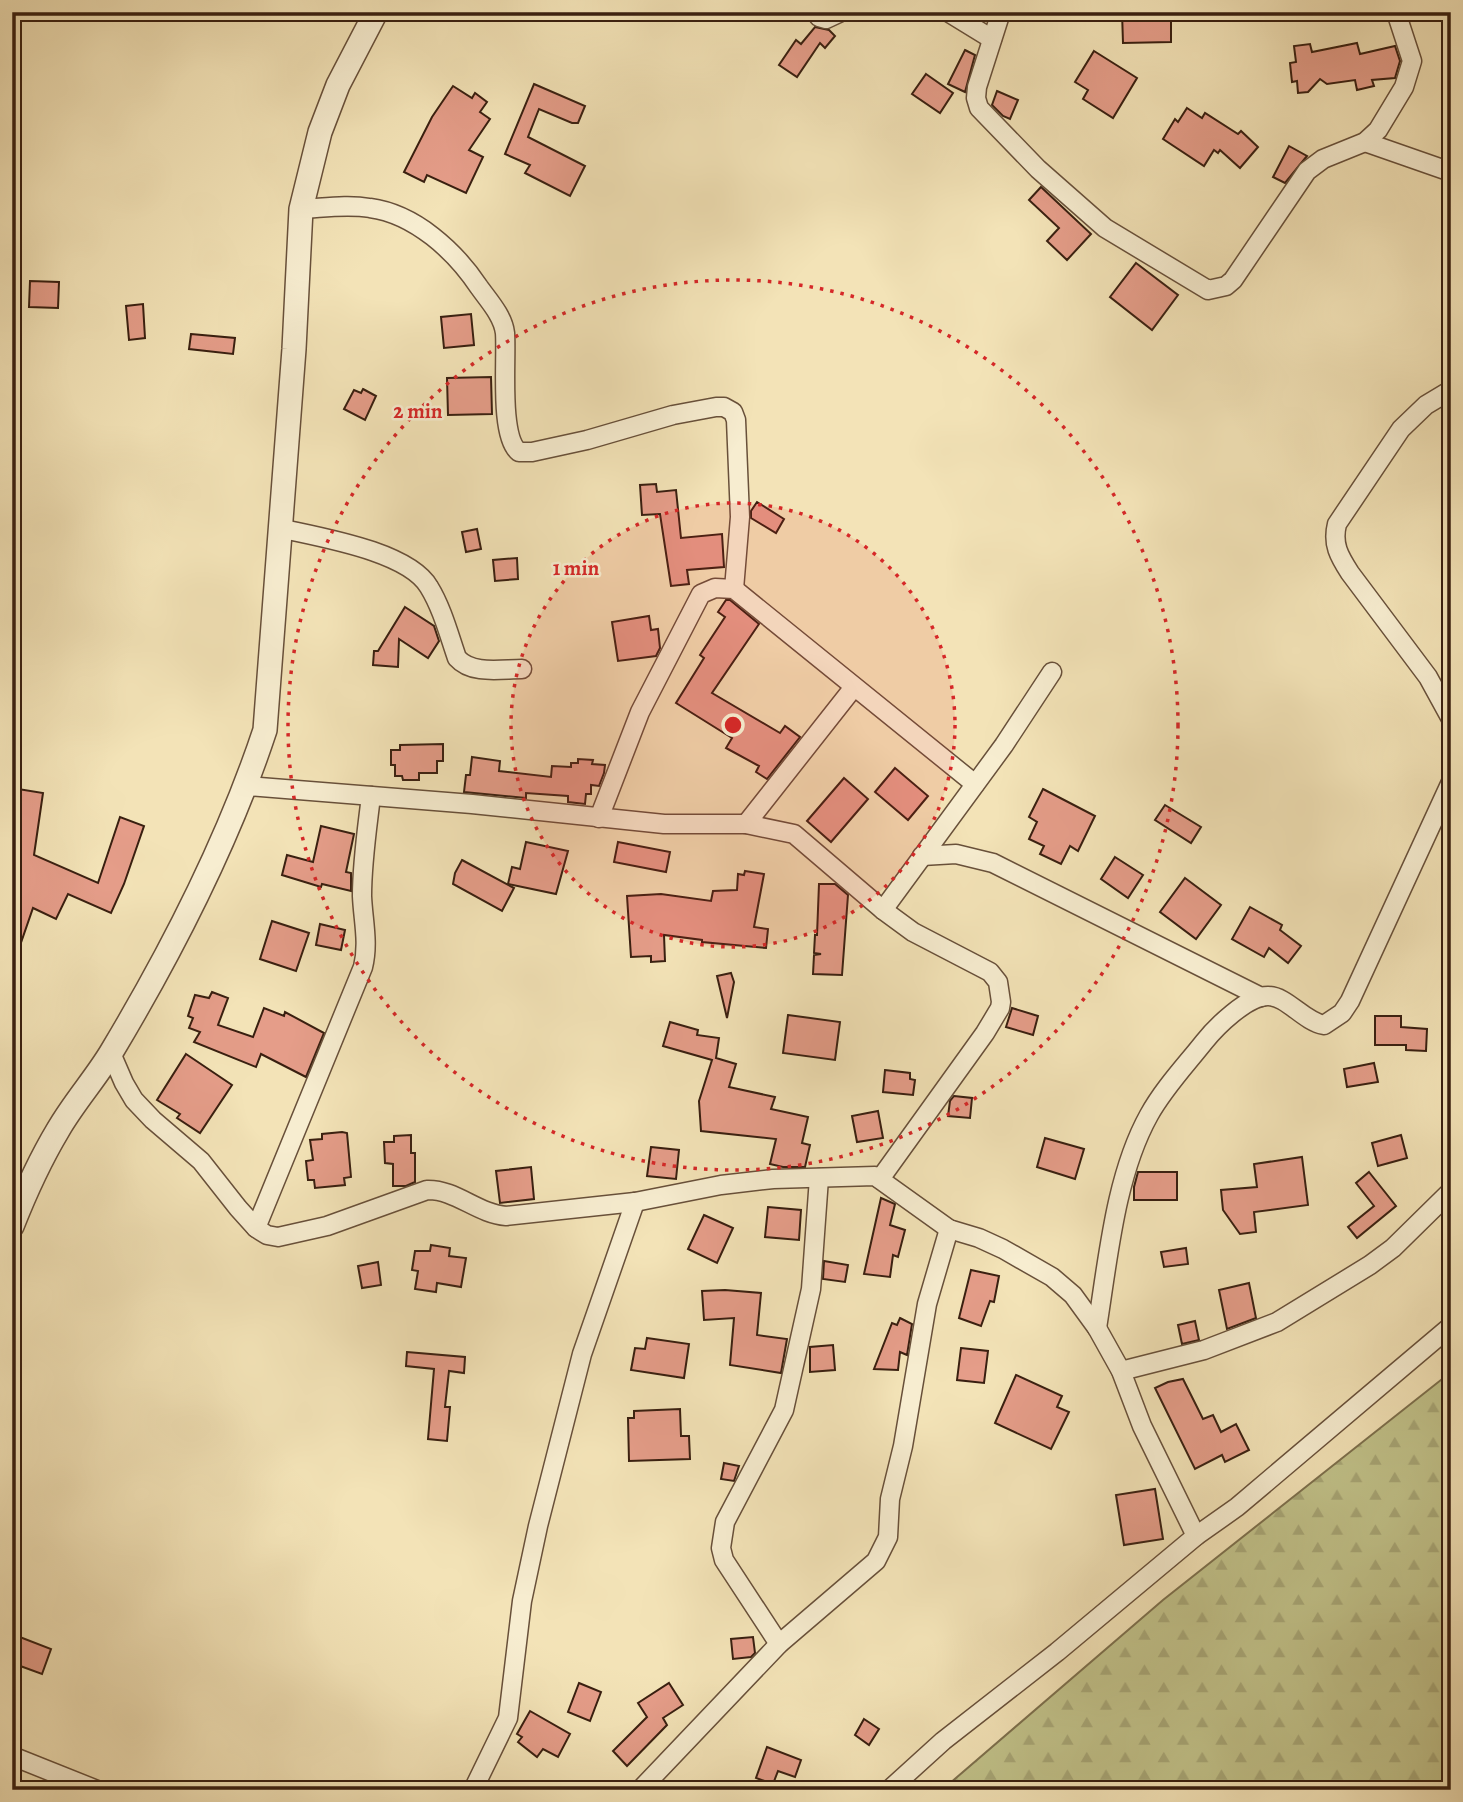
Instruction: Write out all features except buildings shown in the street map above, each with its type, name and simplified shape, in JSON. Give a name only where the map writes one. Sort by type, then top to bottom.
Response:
[{"type":"street","points":[[12,1226],[58,1129],[111,1053],[195,900],[247,786],[265,730],[271,679],[279,528],[294,349],[300,209],[320,132],[334,97],[376,12]]},
{"type":"street","points":[[816,12],[819,17],[826,19],[841,12]]},
{"type":"street","points":[[948,12],[992,39]]},
{"type":"street","points":[[1002,12],[977,87],[979,108],[1038,169],[1105,228],[1208,290],[1226,286],[1233,280],[1307,171],[1323,159],[1365,142],[1384,120],[1404,87],[1410,70],[1411,52],[1396,12]]},
{"type":"street","points":[[1365,142],[1451,172]]},
{"type":"street","points":[[300,209],[373,208],[405,219],[447,247],[473,278],[503,323],[507,421],[510,442],[519,452],[532,452],[587,440],[684,413],[724,407],[733,412],[736,420],[740,517],[734,589]]},
{"type":"street","points":[[1451,390],[1426,405],[1401,429],[1337,524],[1334,539],[1339,557],[1428,677],[1451,719]]},
{"type":"street","points":[[279,528],[376,552],[400,562],[416,572],[429,587],[457,658],[463,666],[522,669]]},
{"type":"street","points":[[599,818],[640,712],[701,594],[715,588],[734,589],[975,784]]},
{"type":"street","points":[[883,910],[1004,745],[1052,672]]},
{"type":"street","points":[[746,824],[854,687]]},
{"type":"street","points":[[1097,1328],[1121,1193],[1134,1149],[1148,1116],[1165,1090],[1210,1034],[1251,1001],[1270,996],[1282,1000],[1312,1023],[1324,1024],[1342,1013],[1350,1001],[1451,782]]},
{"type":"street","points":[[247,786],[664,824],[746,824],[784,831],[801,838],[883,910],[935,945],[971,960],[990,972],[998,982],[1000,1008],[880,1179]]},
{"type":"street","points":[[256,1228],[363,967],[366,942],[362,898],[363,858],[371,796]]},
{"type":"street","points":[[922,856],[956,853],[993,863],[1261,997]]},
{"type":"street","points":[[111,1053],[134,1100],[201,1161],[256,1228],[272,1237],[295,1234],[366,1214],[427,1190],[436,1190],[452,1196],[492,1215],[506,1216],[635,1202],[722,1185],[870,1176],[880,1179],[949,1228],[1003,1249],[1052,1277],[1073,1295],[1097,1328],[1121,1371],[1142,1426],[1196,1535]]},
{"type":"street","points":[[779,1644],[724,1560],[722,1548],[728,1516],[784,1410],[811,1289],[819,1178]]},
{"type":"street","points":[[1121,1371],[1204,1350],[1278,1322],[1393,1248],[1451,1191]]},
{"type":"street","points":[[473,1790],[508,1718],[522,1601],[538,1526],[582,1354],[635,1202]]},
{"type":"street","points":[[640,1790],[779,1644],[876,1561],[888,1537],[890,1499],[903,1446],[927,1304],[949,1228]]},
{"type":"street","points":[[889,1790],[943,1741],[1057,1652],[1196,1535],[1237,1507],[1451,1326]]},
{"type":"street","points":[[12,1756],[97,1790]]},
{"type":"green space","points":[[1451,1372],[1451,1790],[942,1790],[1163,1600]]}]
